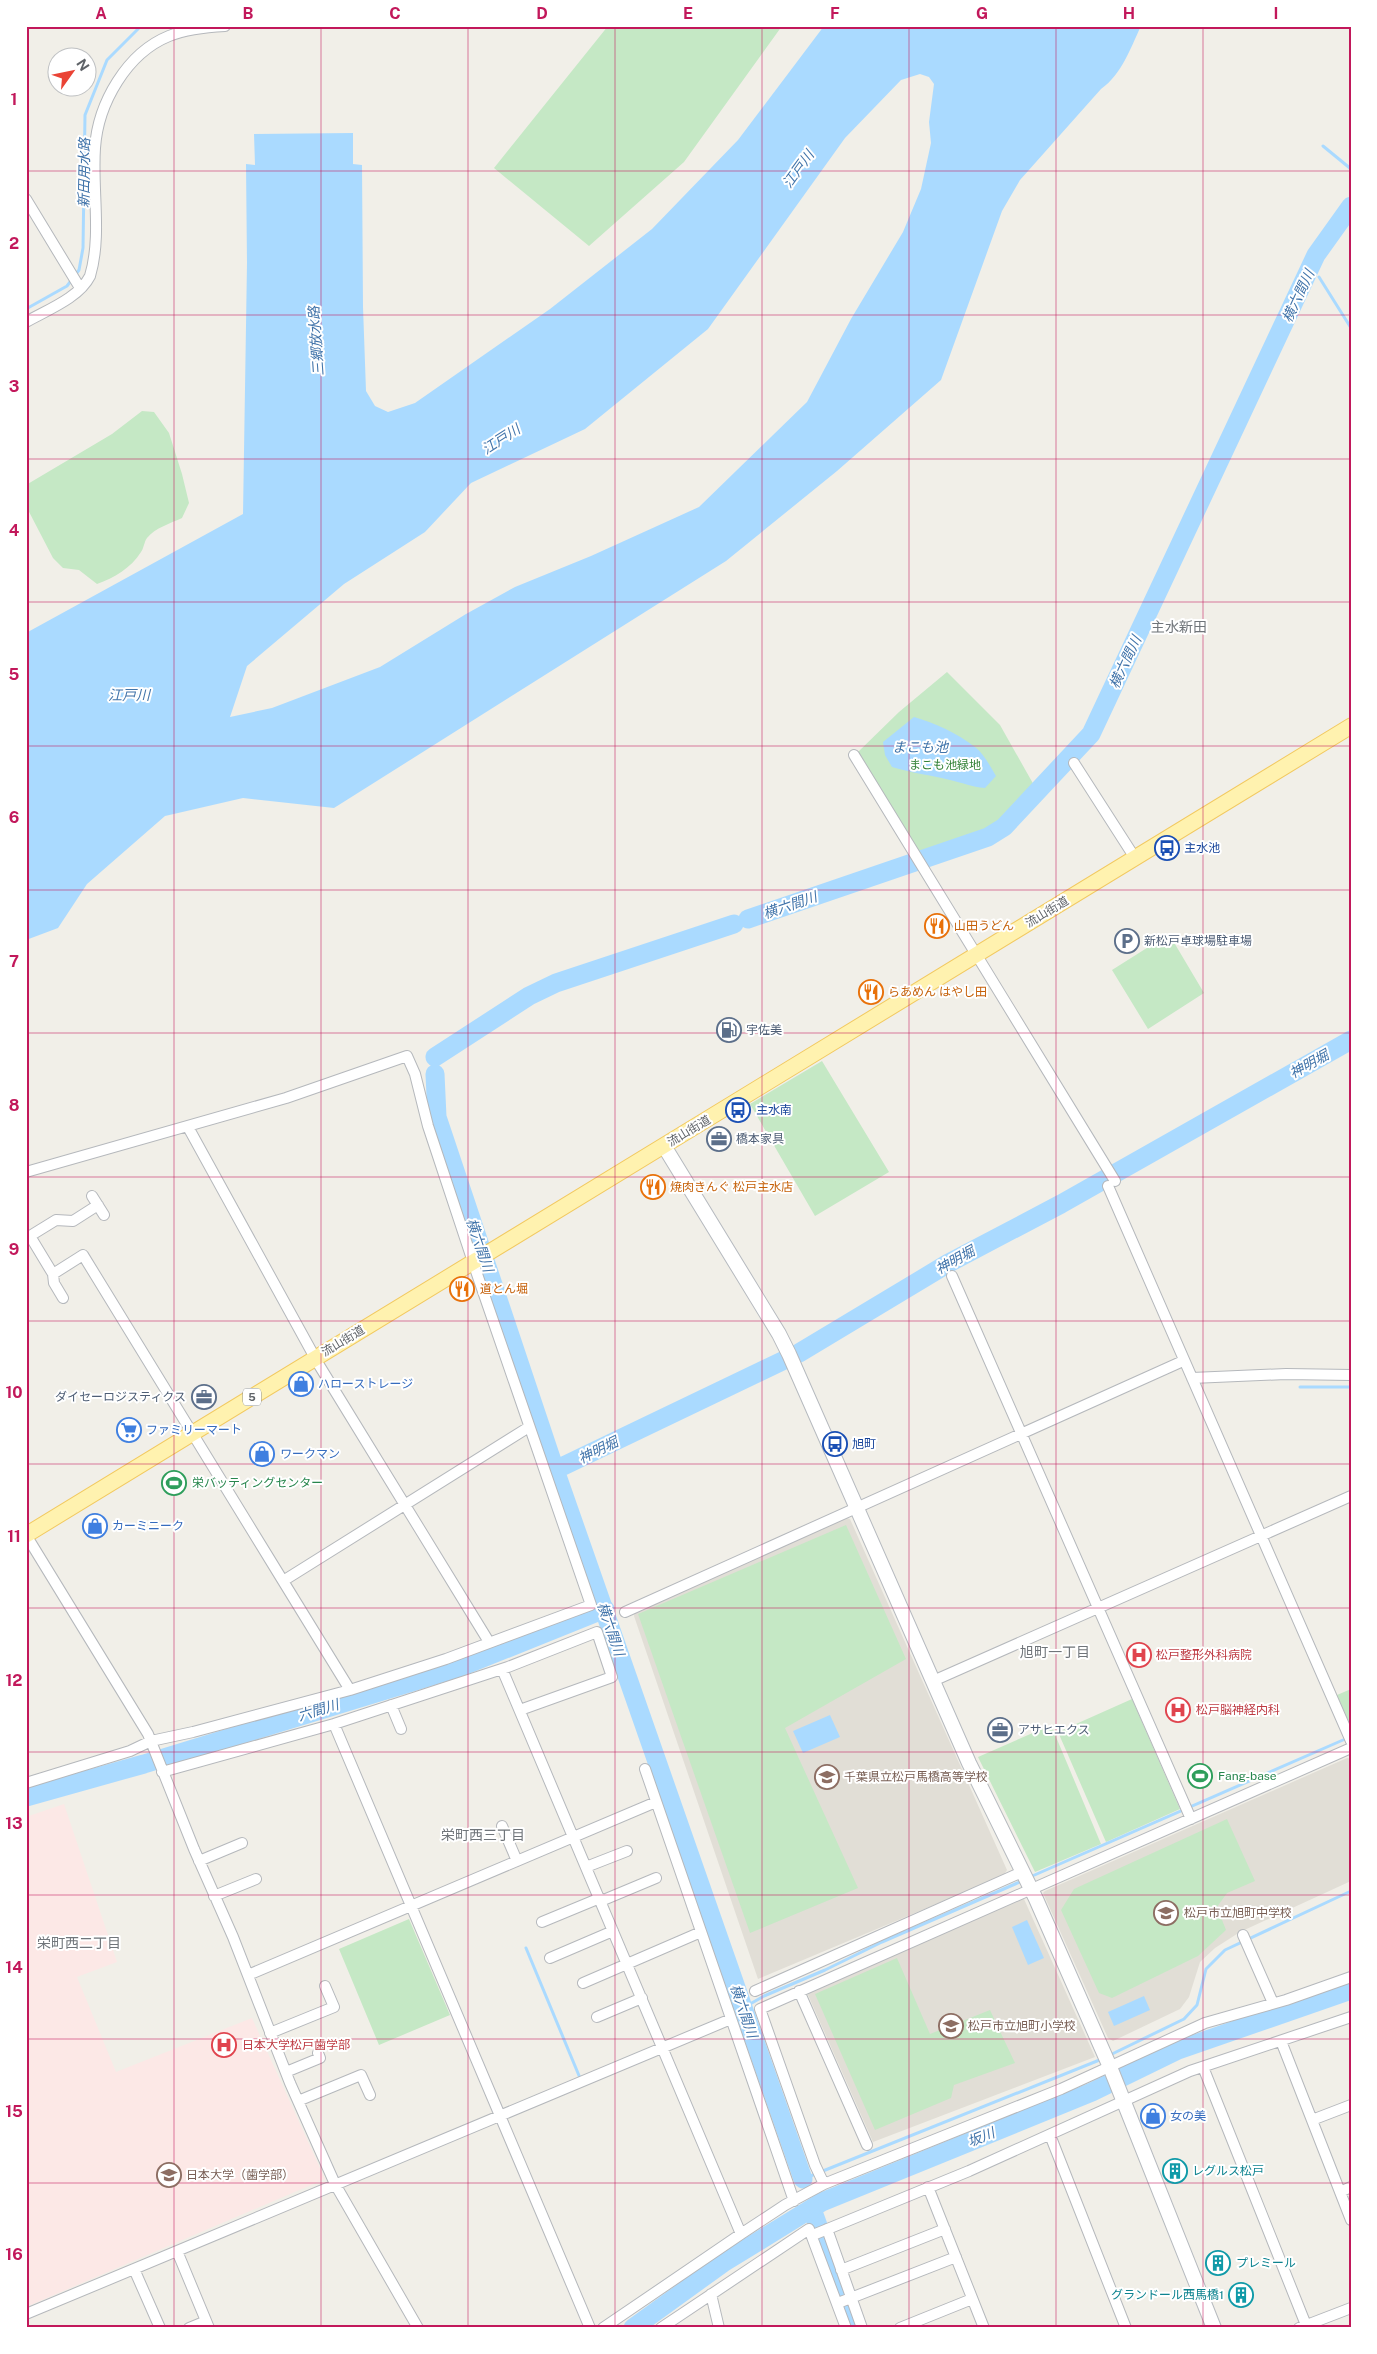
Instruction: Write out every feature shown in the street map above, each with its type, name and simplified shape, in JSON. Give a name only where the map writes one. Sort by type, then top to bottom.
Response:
[{"type":"main road","name":"流山街道","points":[[26,1535],[1351,726]]},
{"type":"street","points":[[164,26],[170,36]]},
{"type":"street","points":[[26,322],[80,288],[90,276],[94,257],[95,145],[101,115],[116,84],[136,59],[170,36],[191,30],[225,26]]},
{"type":"street","points":[[26,198],[80,288]]},
{"type":"street","points":[[854,755],[1108,1167],[1111,1184],[1183,1361],[1351,1741]]},
{"type":"street","points":[[1074,763],[1135,858]]},
{"type":"street","points":[[26,1172],[286,1098],[407,1056],[415,1074],[428,1126],[591,1605],[506,1638],[489,1642],[446,1659],[350,1690],[193,1732],[151,1741],[130,1751],[26,1783]]},
{"type":"street","points":[[188,1127],[315,1358],[489,1642]]},
{"type":"street","points":[[664,1146],[779,1334],[791,1359],[932,1681],[983,1794],[1031,1889],[1110,2068],[1214,2328]]},
{"type":"street","points":[[92,1196],[104,1215]]},
{"type":"street","points":[[57,1295],[53,1274],[28,1238],[56,1220],[73,1221],[98,1205]]},
{"type":"street","points":[[53,1274],[83,1255],[350,1690]]},
{"type":"street","points":[[952,1276],[1191,1819]]},
{"type":"street","points":[[624,1612],[1183,1361]]},
{"type":"street","points":[[1192,1378],[1286,1374],[1351,1375]]},
{"type":"street","points":[[283,1581],[529,1426]]},
{"type":"street","points":[[932,1681],[1351,1496]]},
{"type":"street","points":[[26,1535],[151,1741],[162,1772],[248,1975],[298,2101],[335,2184],[418,2328]]},
{"type":"street","points":[[162,1772],[334,1724],[502,1669],[596,1632],[612,1677],[520,1710]]},
{"type":"street","points":[[502,1669],[741,2234]]},
{"type":"street","points":[[391,1705],[402,1729]]},
{"type":"street","points":[[334,1724],[590,2328]]},
{"type":"street","points":[[820,2187],[818,2169],[760,2009],[1351,1748]]},
{"type":"street","points":[[645,1769],[796,2200]]},
{"type":"street","points":[[248,1975],[656,1802]]},
{"type":"street","points":[[502,1826],[517,1861]]},
{"type":"street","points":[[199,1861],[242,1843]]},
{"type":"street","points":[[586,1868],[627,1851]]},
{"type":"street","points":[[755,1991],[1022,1872]]},
{"type":"street","points":[[542,1922],[656,1878]]},
{"type":"street","points":[[214,1896],[256,1879]]},
{"type":"street","points":[[550,1958],[613,1930]]},
{"type":"street","points":[[584,1983],[701,1932]]},
{"type":"street","points":[[1243,1935],[1273,2003]]},
{"type":"street","points":[[858,1945],[865,1961]]},
{"type":"street","points":[[604,2328],[741,2234],[820,2187],[1061,2089],[1214,2020],[1273,2003],[1351,1976]]},
{"type":"street","points":[[270,2032],[334,2007],[325,1986]]},
{"type":"street","points":[[799,1991],[867,2145]]},
{"type":"street","points":[[597,2016],[642,1998]]},
{"type":"street","points":[[814,2234],[1050,2135],[1122,2096],[1351,2017]]},
{"type":"street","points":[[26,2314],[731,2019]]},
{"type":"street","points":[[1281,2042],[1351,2220]]},
{"type":"street","points":[[286,2072],[320,2058],[318,2053]]},
{"type":"street","points":[[1203,2067],[1302,2326],[1351,2308]]},
{"type":"street","points":[[298,2101],[361,2075],[370,2095]]},
{"type":"street","points":[[1312,2120],[1351,2105]]},
{"type":"street","points":[[1050,2135],[1126,2328]]},
{"type":"street","points":[[928,2187],[984,2328]]},
{"type":"street","points":[[1340,2192],[1351,2187]]},
{"type":"street","points":[[826,2229],[862,2328]]},
{"type":"street","points":[[841,2270],[945,2229]]},
{"type":"street","points":[[661,2328],[809,2230],[814,2234],[846,2328]]},
{"type":"street","points":[[177,2251],[207,2324],[189,2328]]},
{"type":"street","points":[[838,2303],[956,2257]]},
{"type":"street","points":[[134,2269],[160,2328]]},
{"type":"street","points":[[711,2294],[720,2328]]},
{"type":"street","points":[[900,2328],[972,2299]]},
{"type":"shaded area","name":"千葉県立松戸馬橋高等学校","points":[[844,1517],[850,1519],[1007,1870],[1003,1876],[758,1979],[634,1616],[635,1611]]},
{"type":"shaded area","name":"松戸市立旭町中学校","points":[[1347,1758],[1351,1759],[1351,1881],[1240,1932],[1215,1948],[1200,1962],[1189,1997],[1180,2009],[1113,2041],[1108,2038],[1043,1893]]},
{"type":"shaded area","name":"日本大学松戸歯学部","points":[[64,1804],[117,1962],[77,1977],[116,2072],[252,2018],[325,2179],[26,2307],[26,1817]]},
{"type":"shaded area","name":"松戸市立旭町小学校","points":[[1020,1899],[1024,1899],[1095,2057],[873,2142],[808,1995],[809,1990]]},
{"type":"green space","points":[[608,26],[782,26],[684,162],[589,246],[494,168]]},
{"type":"green space","points":[[142,411],[154,412],[169,433],[189,503],[182,518],[150,534],[137,558],[127,568],[110,579],[97,584],[79,570],[63,568],[53,558],[26,506],[26,485],[112,434]]},
{"type":"green space","name":"まこも池緑地","points":[[947,672],[1000,725],[1035,787],[1011,817],[988,834],[922,856],[858,752],[899,712]]},
{"type":"green space","points":[[1169,934],[1204,993],[1148,1029],[1112,970]]},
{"type":"green space","points":[[822,1061],[889,1172],[815,1216],[750,1104]]},
{"type":"green space","points":[[846,1525],[906,1659],[785,1728],[858,1888],[750,1933],[638,1614]]},
{"type":"green space","points":[[1351,1689],[1351,1727],[1337,1695]]},
{"type":"green space","points":[[1132,1699],[1180,1809],[1106,1842],[1058,1732]]},
{"type":"green space","points":[[1051,1725],[1101,1844],[1035,1872],[978,1757]]},
{"type":"green space","points":[[1227,1819],[1255,1881],[1227,1893],[1217,1907],[1226,1930],[1198,1956],[1112,1998],[1099,1993],[1061,1910],[1074,1889]]},
{"type":"green space","points":[[409,1919],[450,2015],[379,2045],[339,1949]]},
{"type":"green space","points":[[897,1958],[930,2034],[990,2010],[1015,2063],[954,2085],[951,2098],[875,2130],[815,1994]]},
{"type":"water","name":"江戸川","points":[[824,26],[1141,26],[1115,76],[1101,89],[1020,180],[1002,211],[941,380],[837,471],[726,561],[334,808],[243,798],[165,816],[87,884],[58,928],[26,940],[26,633],[243,514],[247,263],[246,164],[255,165],[254,134],[353,133],[353,164],[362,165],[363,307],[366,391],[375,406],[388,412],[415,403],[550,309],[652,229],[738,140]],"holes":[[[920,74],[929,77],[934,84],[929,122],[931,143],[921,189],[903,232],[851,319],[807,402],[699,507],[591,556],[515,587],[466,614],[380,667],[272,708],[230,717],[247,666],[344,584],[425,532],[471,483],[585,429],[708,329],[845,138],[901,80]]]},
{"type":"water","name":"まこも池","points":[[914,717],[946,729],[975,747],[987,760],[996,776],[985,788],[892,767],[885,755],[883,742]]},
{"type":"water","points":[[830,1715],[840,1737],[803,1753],[793,1731]]},
{"type":"water","points":[[1027,1920],[1044,1958],[1028,1965],[1012,1927]]},
{"type":"water","points":[[1144,1996],[1150,2010],[1114,2026],[1108,2012]]},
{"type":"waterway","name":"新田用水路","points":[[26,309],[67,286],[79,270],[83,248],[85,115],[107,60],[141,26]]},
{"type":"waterway","points":[[1323,146],[1351,169]]},
{"type":"waterway","name":"横六間川","points":[[748,919],[988,837],[1004,827],[1091,734],[1316,255],[1351,206]]},
{"type":"waterway","points":[[1319,277],[1351,328]]},
{"type":"waterway","name":"横六間川","points":[[435,1057],[529,996],[556,983],[734,924]]},
{"type":"waterway","name":"神明堀","points":[[555,1470],[799,1353],[947,1264],[1061,1204],[1351,1040]]},
{"type":"waterway","name":"横六間川","points":[[435,1074],[437,1117],[555,1470],[803,2179]]},
{"type":"waterway","points":[[1300,1387],[1351,1387]]},
{"type":"waterway","name":"六間川","points":[[26,1797],[144,1764],[458,1668],[605,1609]]},
{"type":"waterway","points":[[1030,1877],[1343,1740]]},
{"type":"waterway","points":[[743,2008],[764,1996],[825,1970],[882,1942],[1022,1881]]},
{"type":"waterway","points":[[1110,2055],[1184,2019],[1197,2005],[1206,1969],[1225,1950],[1351,1891]]},
{"type":"waterway","points":[[526,1948],[580,2078]]},
{"type":"waterway","name":"坂川","points":[[633,2328],[723,2263],[822,2202],[1092,2092],[1178,2050],[1351,1990]]},
{"type":"waterway","points":[[803,2179],[1102,2059]]},
{"type":"waterway","points":[[812,2209],[855,2328]]},
{"type":"place","name":"主水池","points":[[1167,848]]},
{"type":"place","name":"山田うどん","points":[[937,926]]},
{"type":"place","name":"新松戸卓球場駐車場","points":[[1127,941]]},
{"type":"place","name":"らあめん はやし田","points":[[871,992]]},
{"type":"place","name":"宇佐美","points":[[729,1030]]},
{"type":"place","name":"主水南","points":[[738,1110]]},
{"type":"place","name":"橋本家具","points":[[719,1139]]},
{"type":"place","name":"焼肉きんぐ 松戸主水店","points":[[653,1187]]},
{"type":"place","name":"道とん堀","points":[[462,1289]]},
{"type":"place","name":"ハローストレージ","points":[[301,1384]]},
{"type":"place","name":"ダイセーロジスティクス","points":[[204,1397]]},
{"type":"place","name":"ファミリーマート","points":[[129,1430]]},
{"type":"place","name":"旭町","points":[[835,1444]]},
{"type":"place","name":"ワークマン","points":[[262,1454]]},
{"type":"place","name":"栄バッティングセンター","points":[[174,1483]]},
{"type":"place","name":"カーミニーク","points":[[95,1526]]},
{"type":"place","name":"松戸整形外科病院","points":[[1139,1655]]},
{"type":"place","name":"松戸脳神経内科","points":[[1178,1710]]},
{"type":"place","name":"アサヒエクス","points":[[1000,1730]]},
{"type":"place","name":"Fang-base","points":[[1200,1776]]},
{"type":"place","name":"千葉県立松戸馬橋高等学校","points":[[827,1777]]},
{"type":"place","name":"松戸市立旭町中学校","points":[[1166,1913]]},
{"type":"place","name":"松戸市立旭町小学校","points":[[951,2026]]},
{"type":"place","name":"日本大学松戸歯学部","points":[[224,2045]]},
{"type":"place","name":"女の美","points":[[1153,2116]]},
{"type":"place","name":"レグルス松戸","points":[[1175,2171]]},
{"type":"place","name":"日本大学（歯学部）","points":[[169,2175]]},
{"type":"place","name":"プレミール","points":[[1218,2263]]},
{"type":"place","name":"グランドール西馬橋1","points":[[1241,2295]]},
{"type":"district","name":"主水新田","points":[[1179,627]]},
{"type":"district","name":"旭町一丁目","points":[[1055,1652]]},
{"type":"district","name":"栄町西三丁目","points":[[483,1835]]},
{"type":"district","name":"栄町西二丁目","points":[[79,1943]]},
{"type":"water label","name":"三郷放水路","points":[[316,341]]}]
